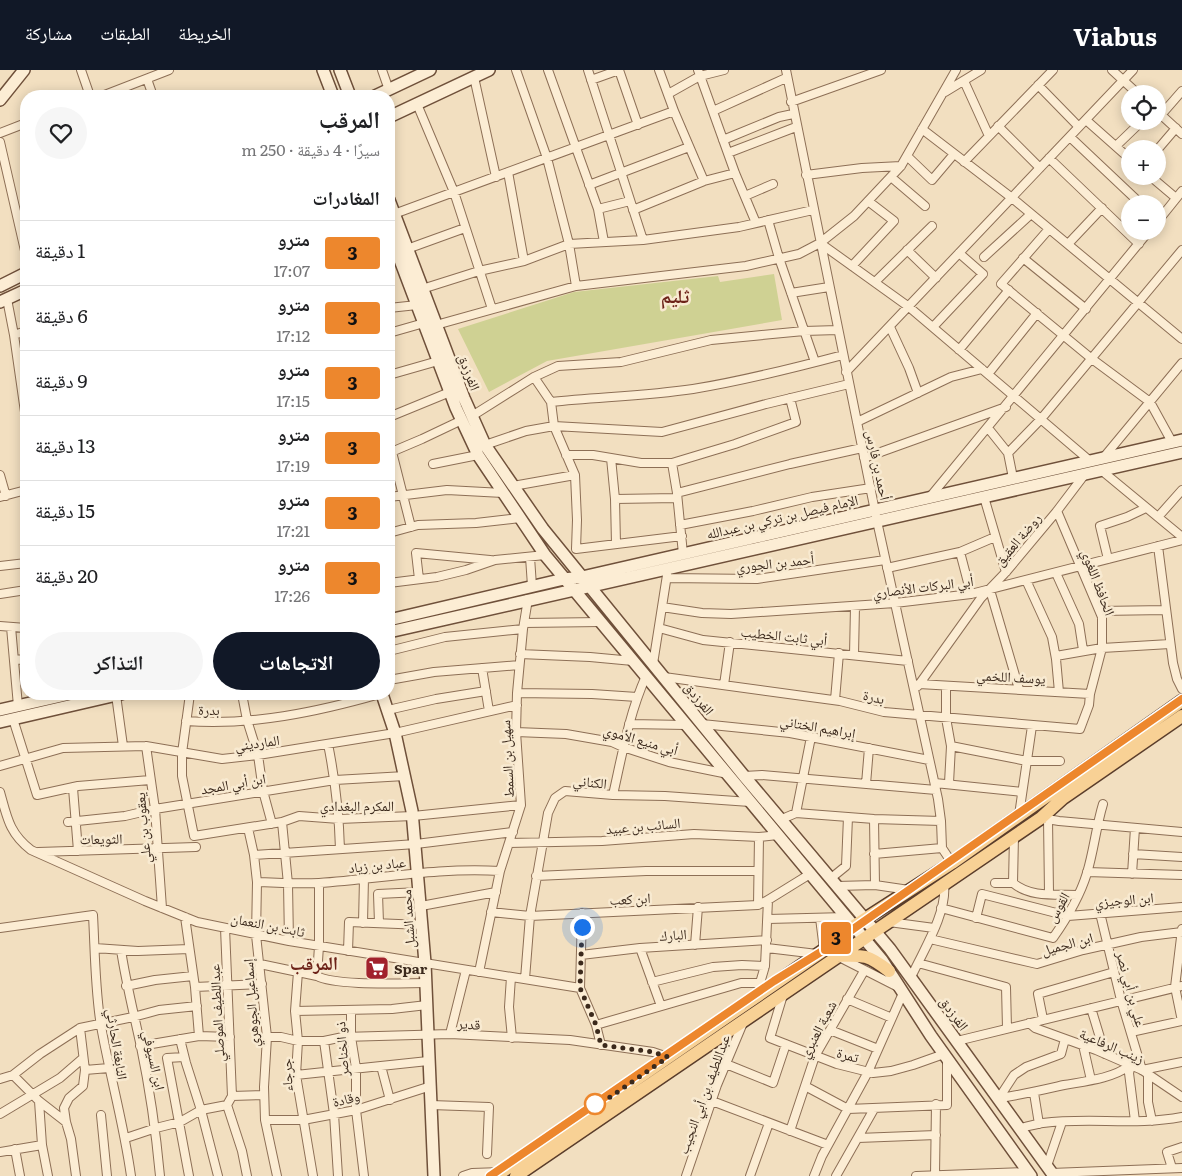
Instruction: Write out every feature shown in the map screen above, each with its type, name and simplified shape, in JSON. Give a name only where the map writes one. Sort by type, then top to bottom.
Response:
[{"type":"main road","points":[[0,100],[24,70]]},
{"type":"main road","points":[[323,70],[331,90]]},
{"type":"main road","points":[[340,70],[348,90]]},
{"type":"main road","points":[[389,90],[430,70]]},
{"type":"main road","points":[[395,114],[489,70]]},
{"type":"main road","name":"الفرزدق","points":[[395,216],[436,325],[478,456],[545,555],[810,874],[855,921],[875,932],[911,977],[1051,1172]]},
{"type":"main road","name":"الفرزدق","points":[[395,247],[450,392],[513,486],[543,529],[744,776],[834,882],[863,939],[882,960],[946,1056],[1029,1174]]},
{"type":"main road","points":[[0,286],[20,276]]},
{"type":"main road","points":[[3,301],[20,293]]},
{"type":"main road","name":"الإمام فيصل بن تركي بن عبدالله","points":[[395,619],[564,579],[586,581],[667,573],[876,515],[930,497],[1177,441]]},
{"type":"main road","name":"الإمام فيصل بن تركي بن عبدالله","points":[[395,631],[573,589],[586,581],[683,554],[876,515],[984,496],[1182,452]]},
{"type":"main road","points":[[0,710],[40,700]]},
{"type":"main road","points":[[0,722],[93,700]]},
{"type":"main road","name":"محمد الشبل","points":[[384,700],[396,733],[413,816],[416,844],[423,925],[434,1176]]},
{"type":"main road","points":[[499,1174],[668,1057],[762,987],[820,952],[855,921],[952,863],[1182,700]]},
{"type":"main road","points":[[524,1174],[837,956],[1014,836],[1044,818],[1063,798],[1182,716]]},
{"type":"main road","points":[[837,956],[868,956],[889,971]]},
{"type":"street","points":[[81,70],[88,90]]},
{"type":"street","points":[[118,90],[170,70]]},
{"type":"street","points":[[382,70],[389,90]]},
{"type":"street","points":[[516,70],[547,158],[569,244],[576,286]]},
{"type":"street","points":[[548,70],[598,209],[604,242]]},
{"type":"street","points":[[588,70],[643,240]]},
{"type":"street","points":[[591,80],[619,70],[638,124]]},
{"type":"street","points":[[660,70],[688,147],[704,181]]},
{"type":"street","points":[[668,94],[699,73],[724,70]]},
{"type":"street","points":[[791,102],[881,70]]},
{"type":"street","points":[[436,325],[576,286],[746,266],[798,254],[820,243],[854,216],[901,166],[956,70]]},
{"type":"street","points":[[943,93],[979,70]]},
{"type":"street","points":[[964,162],[1053,70]]},
{"type":"street","points":[[1112,70],[1128,85]]},
{"type":"street","points":[[846,372],[1133,70]]},
{"type":"street","points":[[699,73],[735,172],[756,223]]},
{"type":"street","points":[[713,111],[786,74]]},
{"type":"street","name":"أحمد بن فارس","points":[[786,74],[886,564],[908,661],[917,688],[920,716],[941,821],[942,848]]},
{"type":"street","points":[[474,77],[496,176]]},
{"type":"street","points":[[147,79],[151,90]]},
{"type":"street","points":[[964,81],[989,136]]},
{"type":"street","points":[[1038,85],[1079,127]]},
{"type":"street","points":[[1166,106],[1182,91]]},
{"type":"street","points":[[418,104],[454,192],[492,309]]},
{"type":"street","points":[[395,214],[674,111]]},
{"type":"street","points":[[723,140],[779,117],[794,114]]},
{"type":"street","points":[[1166,119],[1179,131],[1166,142]]},
{"type":"street","points":[[1086,120],[1121,151]]},
{"type":"street","points":[[0,133],[20,126]]},
{"type":"street","points":[[998,126],[1040,168]]},
{"type":"street","points":[[728,153],[796,127]]},
{"type":"street","points":[[922,129],[1012,198],[1182,339]]},
{"type":"street","points":[[1116,146],[1133,130]]},
{"type":"street","points":[[1070,137],[1131,195]]},
{"type":"street","points":[[0,142],[20,211]]},
{"type":"street","points":[[589,185],[688,147]]},
{"type":"street","points":[[907,156],[932,180],[954,154]]},
{"type":"street","points":[[1049,158],[1139,244]]},
{"type":"street","points":[[806,175],[862,168],[901,166]]},
{"type":"street","points":[[508,172],[524,261]]},
{"type":"street","points":[[632,210],[704,181],[735,172]]},
{"type":"street","points":[[891,177],[925,206]]},
{"type":"street","points":[[745,196],[773,184]]},
{"type":"street","points":[[1161,185],[1176,198]]},
{"type":"street","points":[[1166,210],[1182,191]]},
{"type":"street","points":[[598,209],[630,201]]},
{"type":"street","points":[[852,266],[894,221],[868,201]]},
{"type":"street","points":[[1068,244],[1102,208]]},
{"type":"street","points":[[422,289],[479,271],[524,261],[569,244],[643,240],[756,223],[813,210]]},
{"type":"street","points":[[984,256],[1031,214]]},
{"type":"street","points":[[768,220],[815,362]]},
{"type":"street","points":[[875,282],[932,226]]},
{"type":"street","points":[[408,249],[465,228]]},
{"type":"street","points":[[1049,229],[1001,284],[1092,359],[1150,402],[1177,441]]},
{"type":"street","points":[[930,497],[1142,240]]},
{"type":"street","points":[[820,243],[909,306],[1090,461]]},
{"type":"street","points":[[907,250],[936,278]]},
{"type":"street","points":[[1008,453],[1041,419],[1182,250]]},
{"type":"street","points":[[933,327],[983,274],[959,253]]},
{"type":"street","points":[[1024,258],[1086,309]]},
{"type":"street","points":[[791,293],[829,287]]},
{"type":"street","points":[[960,350],[1009,290]]},
{"type":"street","points":[[3,301],[14,335],[20,364]]},
{"type":"street","points":[[395,307],[417,305]]},
{"type":"street","points":[[857,422],[952,377],[985,371],[1037,313]]},
{"type":"street","points":[[395,330],[424,323]]},
{"type":"street","points":[[890,327],[918,393]]},
{"type":"street","points":[[395,450],[467,418],[558,366],[621,362],[711,340],[804,331],[838,330]]},
{"type":"street","points":[[14,335],[20,332]]},
{"type":"street","points":[[551,402],[653,394],[694,388],[815,362],[843,354]]},
{"type":"street","points":[[395,373],[438,361]]},
{"type":"street","points":[[1104,457],[1182,363]]},
{"type":"street","points":[[534,378],[551,402],[554,426],[575,474],[576,549],[682,536]]},
{"type":"street","points":[[486,445],[526,431],[554,426],[662,432],[849,384]]},
{"type":"street","points":[[395,414],[450,392]]},
{"type":"street","points":[[566,455],[593,454],[641,463],[672,463],[735,444],[796,422],[790,398]]},
{"type":"street","points":[[864,458],[1006,407]]},
{"type":"street","points":[[988,428],[1008,453],[1013,478]]},
{"type":"street","points":[[615,499],[677,495],[790,464],[862,448]]},
{"type":"street","points":[[433,464],[478,456]]},
{"type":"street","points":[[611,458],[615,499],[616,544]]},
{"type":"street","points":[[672,463],[683,554]]},
{"type":"street","points":[[395,467],[404,494],[411,527]]},
{"type":"street","points":[[1101,470],[1182,539]]},
{"type":"street","points":[[513,486],[575,474]]},
{"type":"street","name":"روضة العقيق","points":[[917,688],[975,606],[1057,511],[1085,474]]},
{"type":"street","points":[[0,475],[3,497],[20,492]]},
{"type":"street","points":[[680,525],[812,497],[871,488]]},
{"type":"street","points":[[395,496],[447,490],[503,493]]},
{"type":"street","points":[[1158,517],[1182,490]]},
{"type":"street","points":[[984,496],[1006,572]]},
{"type":"street","points":[[1108,559],[1100,526],[1146,508]]},
{"type":"street","name":"الحافظ اللغوي","points":[[1057,511],[1102,618],[1102,648],[1090,694]]},
{"type":"street","points":[[395,531],[418,525],[476,523],[520,518]]},
{"type":"street","name":"أحمد بن الجوري","points":[[667,573],[757,579],[886,564],[960,552],[995,537]]},
{"type":"street","name":"أبي البركات الأنصاري","points":[[662,607],[702,613],[731,614],[856,606],[971,594],[1182,539]]},
{"type":"street","points":[[1158,546],[1173,663],[1182,689]]},
{"type":"street","points":[[960,552],[971,594]]},
{"type":"street","points":[[419,579],[416,553],[495,560],[545,555]]},
{"type":"street","points":[[530,557],[532,586]]},
{"type":"street","points":[[395,582],[437,577],[495,560]]},
{"type":"street","points":[[0,566],[20,564]]},
{"type":"street","points":[[653,664],[667,573]]},
{"type":"street","points":[[1056,573],[1079,624],[1083,650]]},
{"type":"street","points":[[1026,580],[1052,637],[1056,656],[1058,692]]},
{"type":"street","points":[[990,590],[1019,689]]},
{"type":"street","points":[[0,594],[20,591]]},
{"type":"street","name":"سهيل بن السمط","points":[[479,972],[500,871],[521,805],[516,705],[523,626],[528,599]]},
{"type":"street","points":[[854,655],[856,606]]},
{"type":"street","points":[[1100,611],[1166,610]]},
{"type":"street","points":[[395,650],[445,637],[523,626],[601,622]]},
{"type":"street","points":[[0,626],[20,628]]},
{"type":"street","points":[[11,627],[18,706]]},
{"type":"street","name":"أبي ثابت الخطيب","points":[[659,628],[702,640],[908,661]]},
{"type":"street","points":[[724,685],[730,642]]},
{"type":"street","points":[[1056,656],[1102,648],[1170,644]]},
{"type":"street","points":[[835,700],[839,653]]},
{"type":"street","points":[[520,654],[590,656],[633,661]]},
{"type":"street","points":[[14,659],[20,660]]},
{"type":"street","points":[[395,679],[434,672],[520,665]]},
{"type":"street","points":[[482,668],[489,711]]},
{"type":"street","points":[[613,795],[636,697],[646,676]]},
{"type":"street","name":"بدرة","points":[[664,677],[835,700],[884,712],[1080,729],[1089,704],[1090,694]]},
{"type":"street","points":[[946,686],[946,718],[951,746],[949,783]]},
{"type":"street","name":"يوسف اللخمي","points":[[917,688],[946,686],[1090,694]]},
{"type":"street","points":[[388,710],[436,699],[486,692]]},
{"type":"street","points":[[517,693],[592,694],[636,697]]},
{"type":"street","points":[[119,700],[123,746]]},
{"type":"street","points":[[187,804],[182,776],[182,753],[190,700]]},
{"type":"street","points":[[243,700],[258,755],[263,791],[272,824]]},
{"type":"street","name":"بدرة","points":[[186,721],[211,723],[247,720],[336,706],[358,700]]},
{"type":"street","name":"المارديني","points":[[0,766],[62,748],[146,746],[222,759],[258,755],[396,733],[516,705]]},
{"type":"street","points":[[13,719],[24,759],[37,795],[73,788],[150,780]]},
{"type":"street","points":[[629,724],[686,725]]},
{"type":"street","name":"إبراهيم الختاني","points":[[702,724],[746,727],[811,737],[929,760]]},
{"type":"street","points":[[1019,815],[1032,726]]},
{"type":"street","name":"أبي منيع الأموي","points":[[516,732],[566,734],[612,742],[669,762],[728,774]]},
{"type":"street","points":[[796,813],[811,737]]},
{"type":"street","points":[[328,744],[335,780],[340,849]]},
{"type":"street","name":"يعقوب بن علي","points":[[146,746],[155,809],[162,908]]},
{"type":"street","points":[[951,746],[1027,761],[1060,761]]},
{"type":"street","points":[[866,784],[869,748]]},
{"type":"street","points":[[744,776],[762,775],[866,784],[935,786],[949,783],[1022,792]]},
{"type":"street","name":"ابن أبي المجد","points":[[72,822],[125,816],[155,809],[335,780],[405,776]]},
{"type":"street","points":[[73,788],[72,822],[78,851]]},
{"type":"street","name":"الكناني","points":[[525,980],[530,916],[536,876],[544,843],[548,813],[555,798],[565,791],[750,802]]},
{"type":"street","name":"ثابت بن النعمان","points":[[0,792],[11,829],[20,842],[36,852],[197,922],[289,941],[580,988]]},
{"type":"street","name":"المكرم البغدادي","points":[[187,804],[194,836],[272,824],[299,816],[339,819],[413,816],[521,805]]},
{"type":"street","name":"القوس","points":[[941,908],[1053,938],[1068,916],[1087,872],[1103,804]]},
{"type":"street","points":[[782,819],[796,813],[874,819],[941,821]]},
{"type":"street","points":[[834,882],[846,866],[848,817]]},
{"type":"street","points":[[1049,893],[1044,818],[1182,832]]},
{"type":"street","points":[[874,819],[875,885]]},
{"type":"street","points":[[282,822],[288,884],[289,941]]},
{"type":"street","name":"إسماعيل الجوهري","points":[[248,828],[257,882],[256,935],[267,1037],[264,1095],[265,1120],[277,1176]]},
{"type":"street","points":[[1132,874],[1135,828]]},
{"type":"street","points":[[254,855],[416,844],[513,832]]},
{"type":"street","name":"السائب بن عبيد","points":[[509,843],[602,841],[694,834],[759,837],[778,835]]},
{"type":"street","points":[[1013,883],[1014,836]]},
{"type":"street","points":[[758,905],[759,837]]},
{"type":"street","name":"الثويعات","points":[[36,852],[196,847]]},
{"type":"street","points":[[874,854],[942,848],[952,863]]},
{"type":"street","points":[[1133,854],[1182,857]]},
{"type":"street","name":"عباد بن زياد","points":[[257,882],[319,883],[473,869],[500,871]]},
{"type":"street","points":[[536,876],[646,871],[758,870]]},
{"type":"street","points":[[1087,872],[1182,875]]},
{"type":"street","name":"ابن كعب","points":[[491,912],[530,916],[758,905],[810,874]]},
{"type":"street","points":[[362,923],[364,878]]},
{"type":"street","points":[[834,882],[909,890]]},
{"type":"street","points":[[317,976],[319,883]]},
{"type":"street","points":[[995,883],[1013,883],[1019,888],[1044,895],[1049,893],[1078,895]]},
{"type":"street","points":[[911,977],[934,928],[945,896],[944,884]]},
{"type":"street","points":[[379,923],[378,894],[420,892]]},
{"type":"street","points":[[421,906],[496,892]]},
{"type":"street","name":"ابن الوجيزي","points":[[976,918],[982,894],[1068,916],[1182,907]]},
{"type":"street","points":[[596,1025],[741,983],[762,987],[767,944],[768,900]]},
{"type":"street","points":[[695,945],[698,907]]},
{"type":"street","name":"علي بن أبي نصر","points":[[1100,913],[1130,1032],[1145,1072],[1152,1121]]},
{"type":"street","points":[[582,914],[580,988],[596,1025],[601,1045]]},
{"type":"street","name":"النابغة الحارثي","points":[[0,928],[92,915],[101,1024],[109,1068],[126,1138],[131,1176]]},
{"type":"street","points":[[185,917],[194,976],[199,1036]]},
{"type":"street","points":[[768,919],[820,918],[855,921]]},
{"type":"street","points":[[820,918],[820,952]]},
{"type":"street","points":[[348,951],[349,922],[423,925]]},
{"type":"street","points":[[889,922],[934,928]]},
{"type":"street","name":"عبداللطيف الموصلي","points":[[225,928],[232,1096]]},
{"type":"street","points":[[1130,1032],[1182,1021],[1179,986],[1182,931]]},
{"type":"street","name":"ابن الجميل","points":[[930,939],[1037,964],[1108,945],[1182,931]]},
{"type":"street","name":"البارك","points":[[581,955],[640,948],[767,944],[820,952]]},
{"type":"street","points":[[95,948],[138,951],[189,949]]},
{"type":"street","points":[[640,948],[661,1006]]},
{"type":"street","name":"ابن السيوفي","points":[[121,950],[126,986],[156,1128],[160,1176]]},
{"type":"street","points":[[814,1176],[828,1145],[868,1072],[902,990],[837,956]]},
{"type":"street","points":[[918,963],[1006,987],[1007,1028]]},
{"type":"street","points":[[260,964],[344,982],[426,983]]},
{"type":"street","points":[[652,982],[713,967],[765,966]]},
{"type":"street","points":[[450,1034],[466,970]]},
{"type":"street","name":"شعبة العنبري","points":[[790,1130],[815,1056],[864,970]]},
{"type":"street","name":"جرجاء","points":[[298,972],[295,1011],[298,1041],[296,1075],[313,1176]]},
{"type":"street","points":[[1043,1020],[1038,994],[1114,972]]},
{"type":"street","points":[[126,986],[154,980],[194,976]]},
{"type":"street","points":[[511,977],[509,1007],[512,1038]]},
{"type":"street","points":[[195,986],[262,984]]},
{"type":"street","points":[[957,1040],[1179,986]]},
{"type":"street","name":"تمرة","points":[[784,994],[770,1038],[815,1056],[873,1073],[891,1071],[946,1056]]},
{"type":"street","points":[[848,999],[892,1018]]},
{"type":"street","points":[[0,1079],[13,1075],[40,1054],[80,1028],[159,1010],[197,1006]]},
{"type":"street","points":[[295,1011],[392,1009],[427,1006]]},
{"type":"street","points":[[1091,1008],[1105,1054]]},
{"type":"street","name":"ذو الخناصر","points":[[351,1010],[351,1037],[356,1068],[356,1110],[364,1176]]},
{"type":"street","name":"عبداللطيف بن أبي النجيب","points":[[686,1176],[712,1101],[744,1020]]},
{"type":"street","name":"زينب الرفاعية","points":[[1029,1023],[1035,1028],[1131,1065],[1145,1072],[1182,1097]]},
{"type":"street","points":[[76,1176],[71,1138],[64,1108],[69,1098],[83,1086],[84,1070],[80,1028]]},
{"type":"street","points":[[830,1030],[878,1049]]},
{"type":"street","name":"قدير","points":[[267,1037],[281,1037],[298,1041],[324,1041],[351,1037],[450,1034],[570,1040],[653,1052],[668,1057]]},
{"type":"street","points":[[140,1046],[199,1036],[230,1037]]},
{"type":"street","points":[[180,1039],[218,1176]]},
{"type":"street","points":[[999,1098],[1014,1075],[1026,1067],[1061,1054],[1065,1039]]},
{"type":"street","points":[[324,1041],[334,1114],[338,1176]]},
{"type":"street","points":[[726,1064],[774,1083],[786,1044]]},
{"type":"street","points":[[1083,1045],[1091,1080]]},
{"type":"street","points":[[184,1056],[167,1058],[189,1176]]},
{"type":"street","points":[[805,1086],[848,1109],[947,1104],[946,1056]]},
{"type":"street","points":[[0,1114],[60,1078],[82,1059]]},
{"type":"street","points":[[296,1075],[428,1061]]},
{"type":"street","points":[[1145,1072],[1182,1062]]},
{"type":"street","points":[[999,1098],[1034,1093],[1091,1080],[1123,1071],[1131,1065]]},
{"type":"street","points":[[1131,1065],[1129,1073],[1135,1121]]},
{"type":"street","points":[[381,1066],[390,1100]]},
{"type":"street","points":[[84,1070],[109,1068]]},
{"type":"street","points":[[13,1075],[33,1095],[66,1122]]},
{"type":"street","name":"وقادة","points":[[265,1120],[303,1120],[356,1110],[431,1086]]},
{"type":"street","points":[[1034,1093],[1039,1124]]},
{"type":"street","points":[[247,1176],[242,1151],[227,1105],[232,1096],[264,1095]]},
{"type":"street","points":[[40,1101],[42,1145],[48,1176]]},
{"type":"street","points":[[712,1101],[828,1145]]},
{"type":"street","points":[[935,1175],[936,1104]]},
{"type":"street","points":[[126,1138],[180,1122],[201,1110],[227,1105]]},
{"type":"street","points":[[431,1105],[489,1107],[486,1154]]},
{"type":"street","points":[[836,1176],[874,1109]]},
{"type":"street","points":[[101,1115],[107,1176]]},
{"type":"street","points":[[1020,1128],[1062,1122],[1152,1121],[1182,1118]]},
{"type":"street","points":[[750,1176],[769,1122]]},
{"type":"street","points":[[1062,1122],[1051,1172],[1149,1172],[1182,1168]]},
{"type":"street","points":[[858,1138],[936,1135]]},
{"type":"street","points":[[0,1152],[42,1145]]},
{"type":"street","points":[[1172,1168],[1167,1152],[1182,1147]]},
{"type":"street","points":[[15,1149],[20,1176]]},
{"type":"street","points":[[464,1176],[472,1173],[499,1174]]},
{"type":"street","points":[[916,1176],[1029,1174]]},
{"type":"green space","points":[[774,274],[782,320],[547,361],[489,392],[458,329],[574,292],[718,276],[720,282]]},
{"type":"metro line","name":"3","points":[[490,1176],[774,981],[824,950],[835,939],[846,934],[1182,699]]},
{"type":"place","name":"Spar","points":[[377,968]]},
{"type":"district","name":"ثليم","points":[[675,295]]},
{"type":"district","name":"المرقب","points":[[314,962]]},
{"type":"route","points":[[582,927],[580,988],[596,1025],[601,1045],[661,1053],[668,1057],[603,1102],[595,1104]]}]
